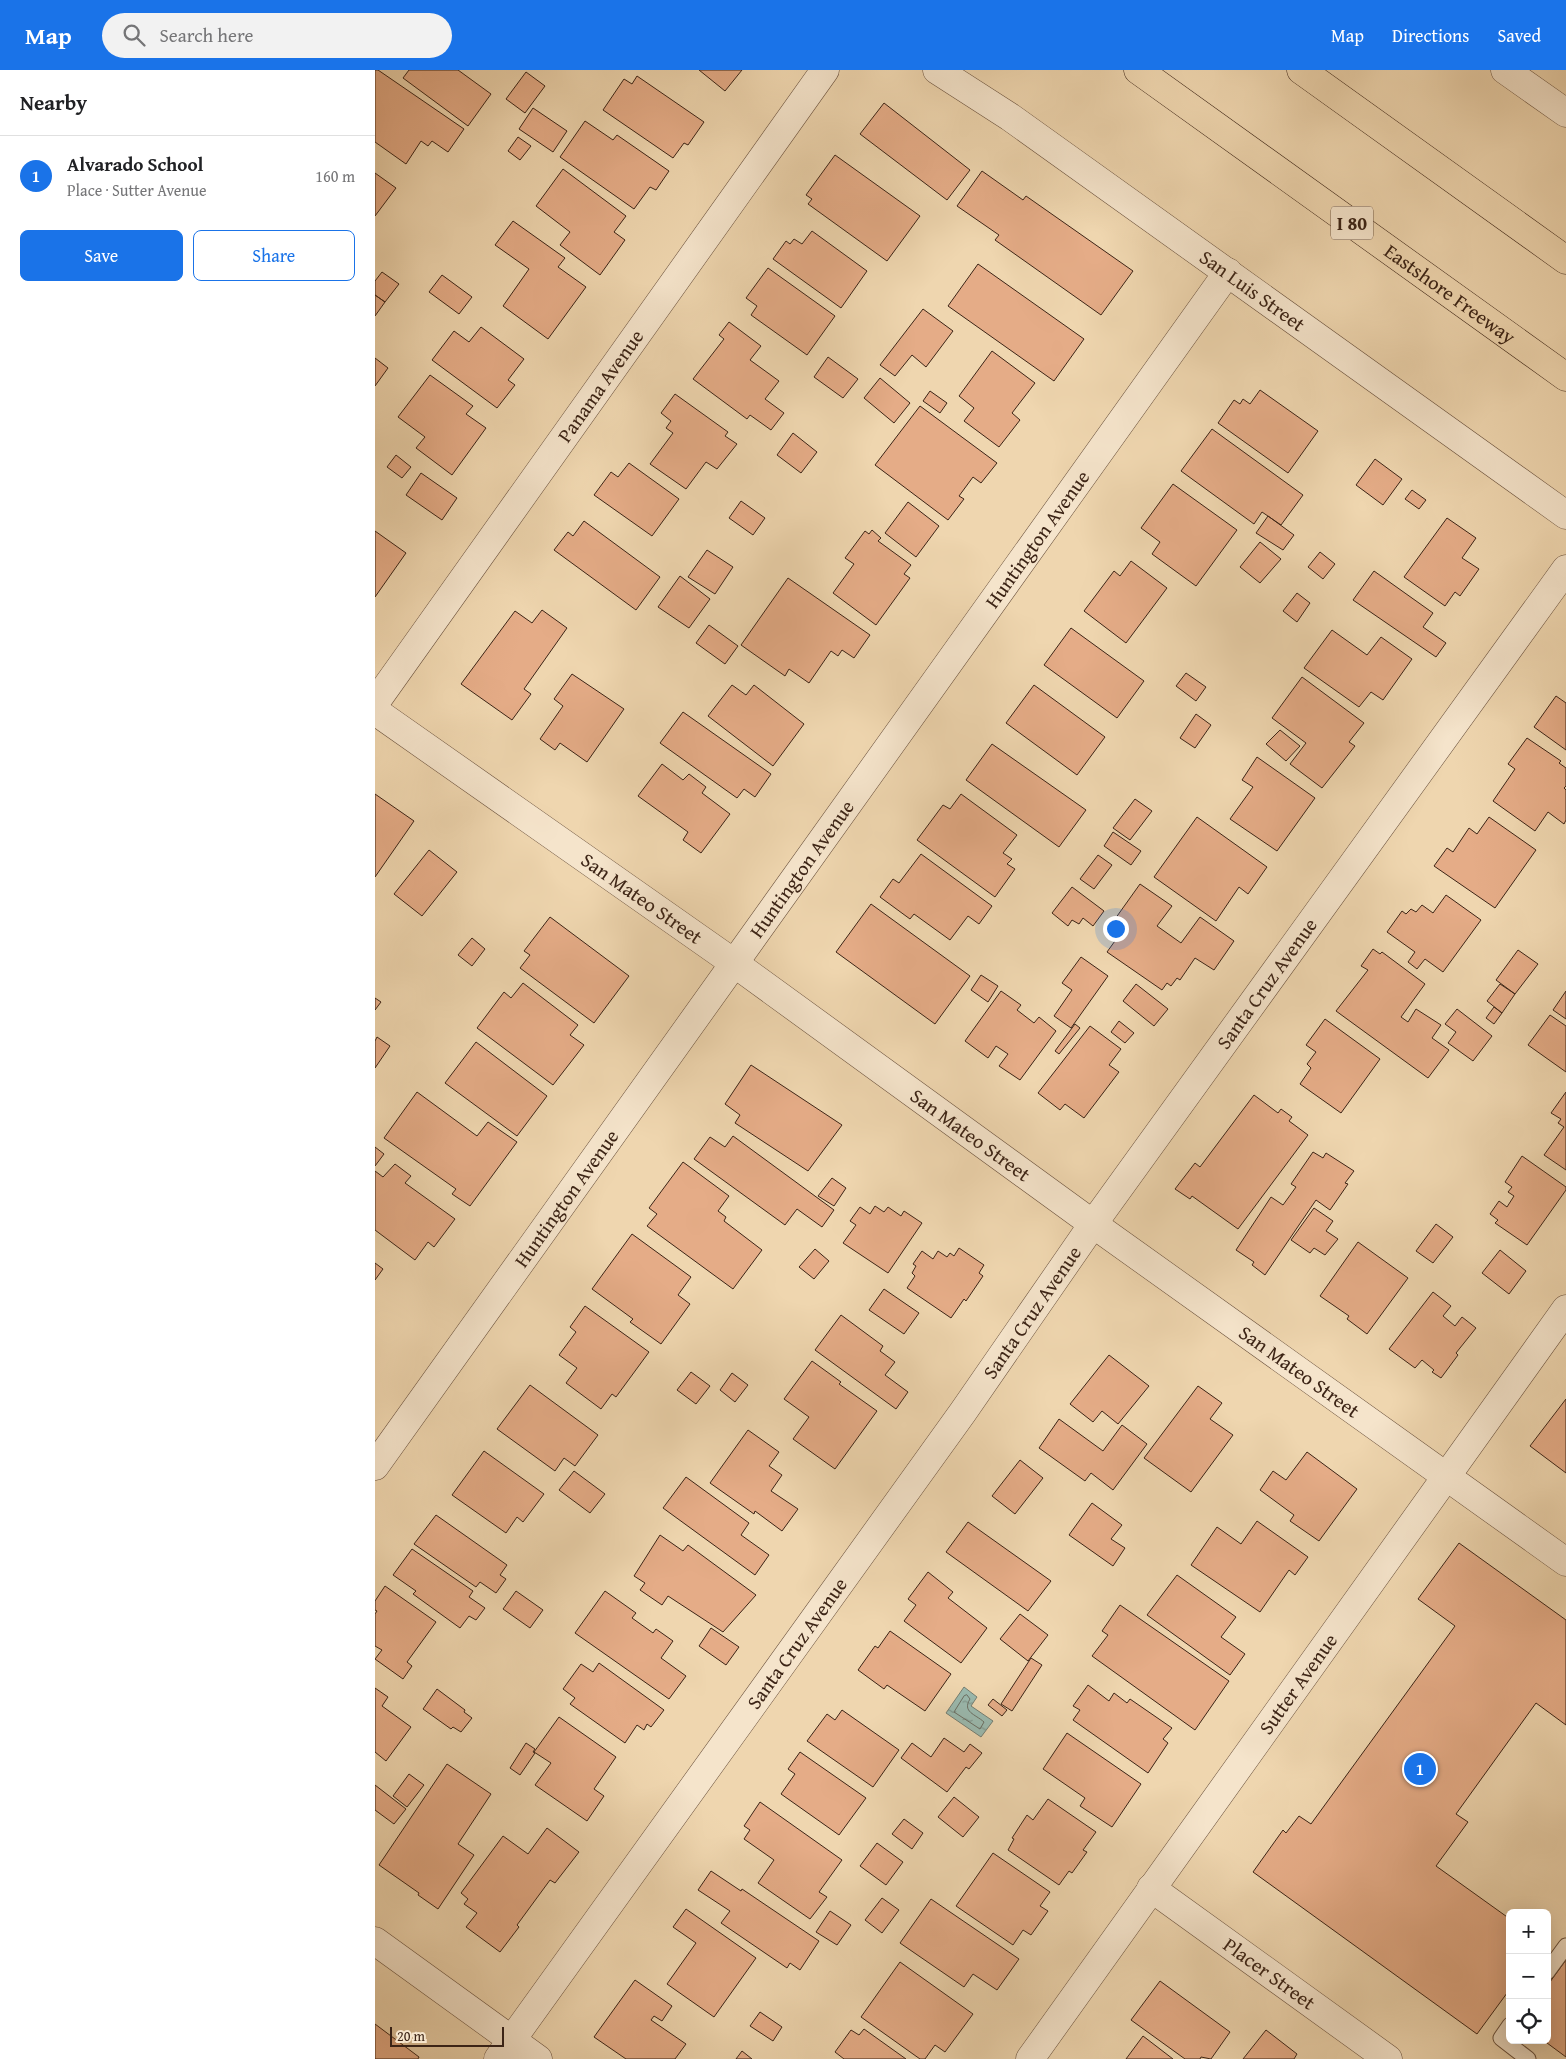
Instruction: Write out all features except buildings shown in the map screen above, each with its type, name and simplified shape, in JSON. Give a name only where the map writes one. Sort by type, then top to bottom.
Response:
[{"type":"highway","name":"Eastshore Freeway","points":[[1139,70],[1566,377]]},
{"type":"highway","points":[[1301,70],[1566,260]]},
{"type":"street","name":"Panama Avenue","points":[[375,703],[825,70]]},
{"type":"street","name":"San Luis Street","points":[[937,70],[1010,117],[1566,515]]},
{"type":"street","points":[[1505,70],[1566,113]]},
{"type":"street","name":"Huntington Avenue","points":[[375,1466],[1228,272]]},
{"type":"street","name":"Santa Cruz Avenue","points":[[505,2050],[957,1420],[1093,1224],[1566,569]]},
{"type":"street","name":"San Mateo Street","points":[[375,711],[734,963],[1093,1224],[1566,1562]]},
{"type":"street","name":"Sutter Avenue","points":[[1029,2059],[1566,1309]]},
{"type":"street","name":"Placer Street","points":[[1151,1888],[1388,2059]]},
{"type":"street","points":[[375,1941],[505,2050],[538,2059]]},
{"type":"lane","points":[[1551,1967],[1566,1946]]},
{"type":"lane","points":[[1506,2031],[1501,2038],[1506,2042]]},
{"type":"lane","points":[[1509,2044],[1528,2059]]},
{"type":"water","points":[[964,1687],[977,1697],[971,1706],[993,1721],[981,1737],[946,1713]]},
{"type":"place","name":"Alvarado School","points":[[1420,1769]]}]
